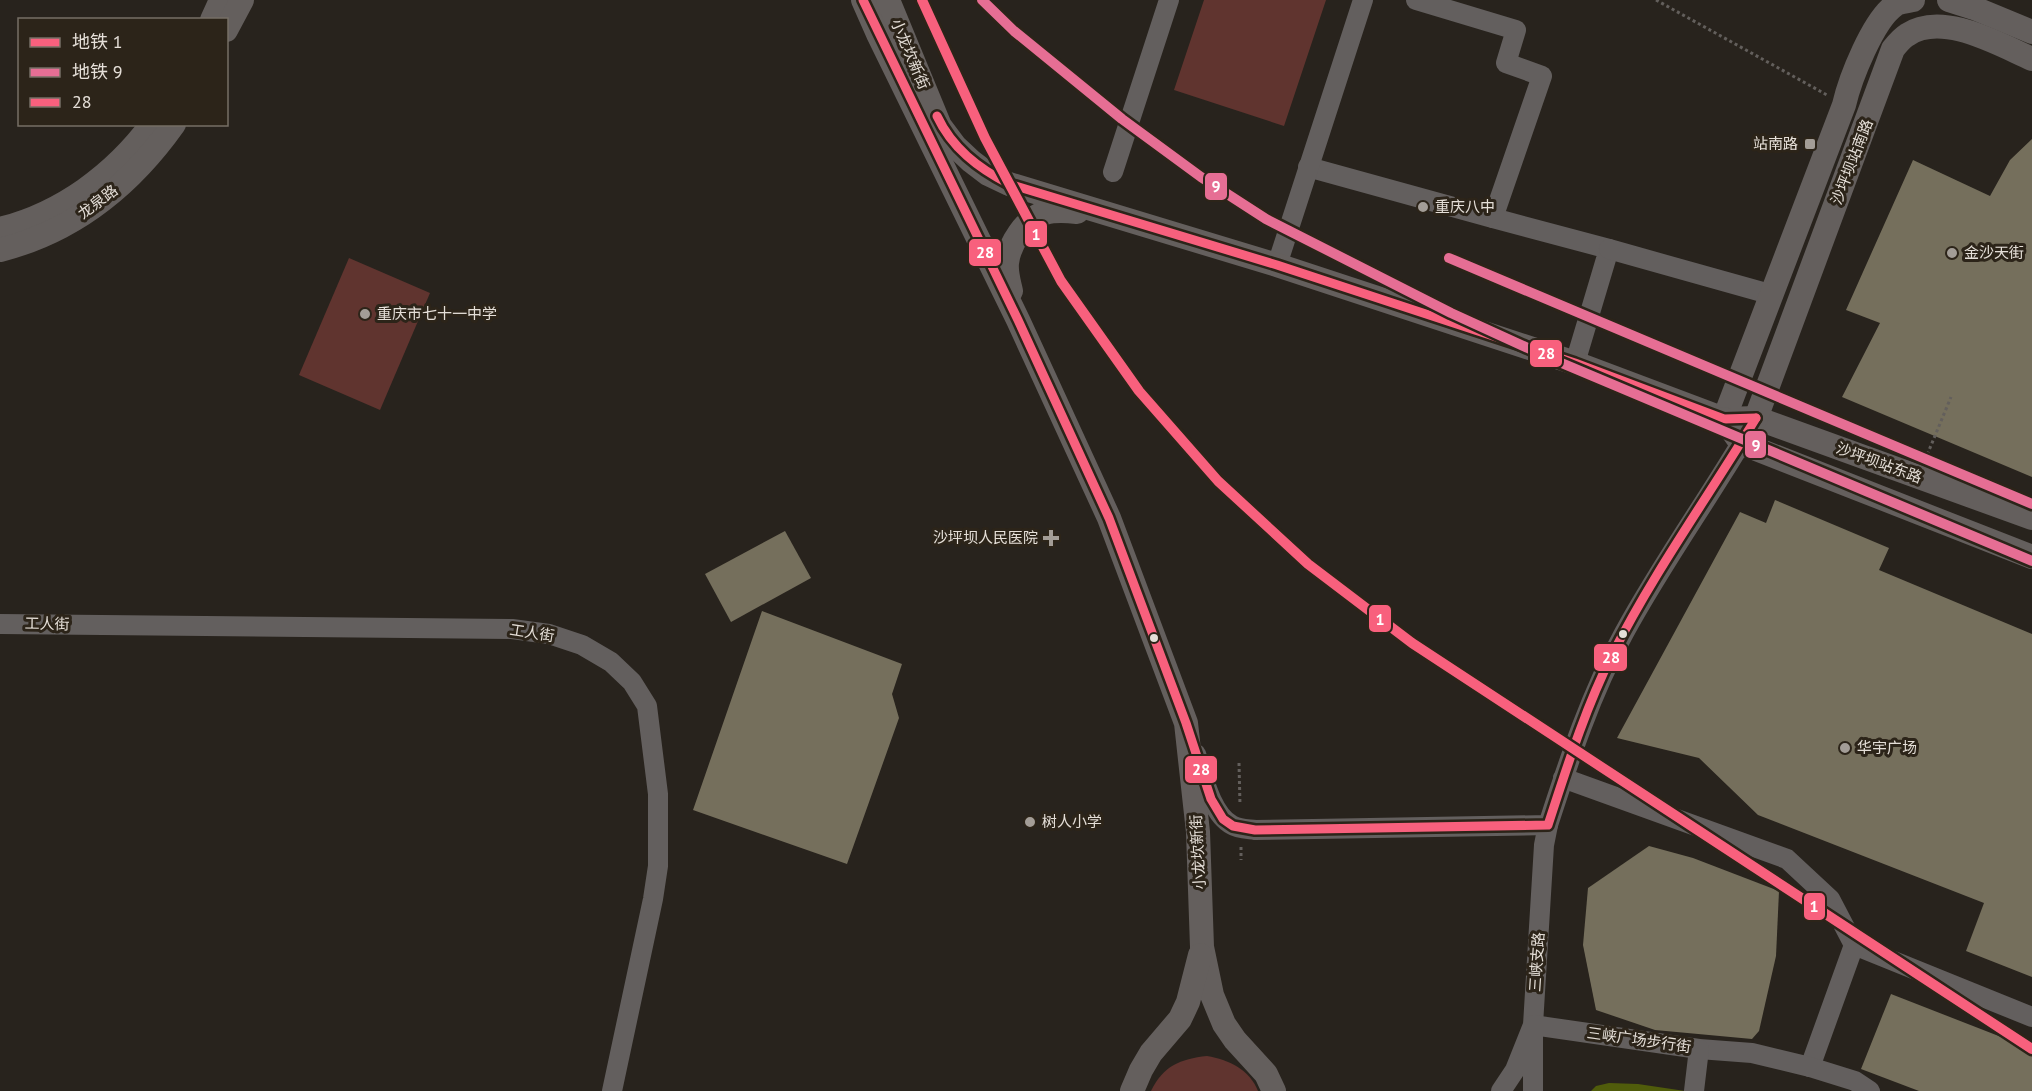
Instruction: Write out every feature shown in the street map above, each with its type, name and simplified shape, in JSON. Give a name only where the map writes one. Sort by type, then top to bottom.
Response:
[{"type":"main road","points":[[213,18],[221,0]]},
{"type":"main road","points":[[228,26],[242,0]]},
{"type":"main road","name":"小龙坎新街","points":[[863,0],[1018,320],[1109,518],[1186,723],[1198,832],[1202,947],[1212,994],[1224,1024],[1235,1040],[1266,1074],[1274,1091]]},
{"type":"main road","name":"小龙坎新街","points":[[888,0],[940,126],[971,161],[988,174],[1010,184],[1110,215]]},
{"type":"main road","name":"沙坪坝站南路","points":[[1724,419],[1773,295],[1856,67],[1875,28],[1895,4],[1913,0]]},
{"type":"main road","points":[[1949,0],[2032,32]]},
{"type":"main road","name":"沙坪坝站南路","points":[[1756,418],[1893,49],[1906,35],[1926,27],[1961,29],[2032,59]]},
{"type":"main road","name":"龙泉路","points":[[0,250],[26,243],[64,227],[101,202],[151,126]]},
{"type":"main road","name":"龙泉路","points":[[0,229],[22,224],[125,168],[158,147],[173,126]]},
{"type":"main road","points":[[1018,320],[1007,276],[1007,261],[1012,245],[1021,231],[1030,221],[1044,213],[1062,211],[1110,215]]},
{"type":"main road","name":"沙坪坝站东路","points":[[1110,215],[1277,266],[1575,363],[1724,419],[1756,418],[2032,518]]},
{"type":"main road","points":[[1724,419],[1741,443]]},
{"type":"main road","name":"沙坪坝站东路","points":[[1741,443],[2032,556]]},
{"type":"main road","name":"小龙坎新街","points":[[1118,1091],[1137,1081],[1151,1053],[1180,1019],[1188,1002],[1202,947]]},
{"type":"street","points":[[1113,172],[1169,0]]},
{"type":"street","points":[[1277,266],[1363,0]]},
{"type":"street","points":[[1416,0],[1516,30],[1506,63],[1542,76],[1493,218]]},
{"type":"street","points":[[1308,167],[1773,295]]},
{"type":"street","points":[[1575,363],[1609,249]]},
{"type":"street","name":"三峡支路","points":[[1501,1091],[1515,1070],[1533,1025],[1544,846],[1563,778],[1598,687],[1623,634],[1756,418]]},
{"type":"street","name":"工人街","points":[[0,624],[512,629],[549,634],[582,645],[611,662],[632,682],[646,706],[658,794],[659,831],[658,866],[612,1091]]},
{"type":"street","points":[[1186,723],[1211,799],[1223,819],[1233,826],[1255,830],[1548,825]]},
{"type":"street","points":[[1563,778],[1787,859],[1830,898],[1854,945],[2032,1017]]},
{"type":"street","points":[[1810,1067],[1854,945]]},
{"type":"street","points":[[1533,1025],[1533,1091]]},
{"type":"street","name":"三峡广场步行街","points":[[1533,1025],[1699,1049],[1752,1053],[1810,1067],[1854,1081],[1870,1091]]},
{"type":"street","points":[[1694,1091],[1699,1049]]},
{"type":"path","points":[[1656,0],[1844,105]]},
{"type":"path","points":[[1918,477],[1951,397]]},
{"type":"path","points":[[1239,763],[1240,805]]},
{"type":"shaded area","points":[[1204,0],[1326,0],[1284,126],[1174,90]]},
{"type":"shaded area","points":[[349,258],[430,293],[380,410],[299,375]]},
{"type":"shaded area","points":[[1207,1056],[1223,1060],[1244,1071],[1258,1091],[1151,1091],[1161,1075],[1173,1065]]},
{"type":"shaded area","points":[[1609,1083],[1638,1084],[1685,1091],[1591,1091],[1596,1086]]},
{"type":"building","name":"金沙天街","points":[[2032,139],[2032,477],[1842,397],[1880,323],[1846,310],[1913,160],[1990,196],[2010,160]]},
{"type":"building","name":"华宇广场","points":[[1775,500],[1889,548],[1879,570],[2032,634],[2032,977],[1966,951],[1984,903],[1758,815],[1699,758],[1617,738],[1740,512],[1766,523]]},
{"type":"building","points":[[785,531],[811,578],[731,622],[705,574]]},
{"type":"building","points":[[762,611],[902,664],[892,694],[899,718],[847,864],[693,810]]},
{"type":"building","points":[[1649,846],[1693,858],[1779,891],[1776,956],[1759,1031],[1752,1039],[1655,1030],[1596,1010],[1583,945],[1588,888]]},
{"type":"building","points":[[1891,994],[2032,1049],[2032,1091],[1919,1091],[1861,1069]]},
{"type":"metro line","name":"1","points":[[922,0],[985,138],[1061,281],[1139,391],[1218,481],[1308,564],[1412,643],[2032,1049]]},
{"type":"metro line","name":"9","points":[[982,0],[1014,31],[1122,119],[1201,177],[1266,219],[1451,313],[1552,359],[2032,561]]},
{"type":"metro line","name":"9","points":[[1449,258],[2032,504]]},
{"type":"transit line","name":"28","points":[[863,0],[1018,320],[1109,518],[1186,723],[1211,799],[1223,819],[1233,826],[1255,830],[1548,825],[1585,717],[1612,655],[1663,564],[1756,418]]},
{"type":"transit line","name":"28","points":[[937,116],[950,138],[967,156],[1009,184],[1277,265],[1575,363],[1724,419],[1756,418]]},
{"type":"place","name":"站南路","points":[[1810,144]]},
{"type":"place","name":"重庆八中","points":[[1423,207]]},
{"type":"place","name":"金沙天街","points":[[1952,253]]},
{"type":"place","name":"重庆市七十一中学","points":[[365,314]]},
{"type":"place","name":"沙坪坝人民医院","points":[[1051,538]]},
{"type":"place","name":"华宇广场","points":[[1845,748]]},
{"type":"place","name":"树人小学","points":[[1030,822]]}]
